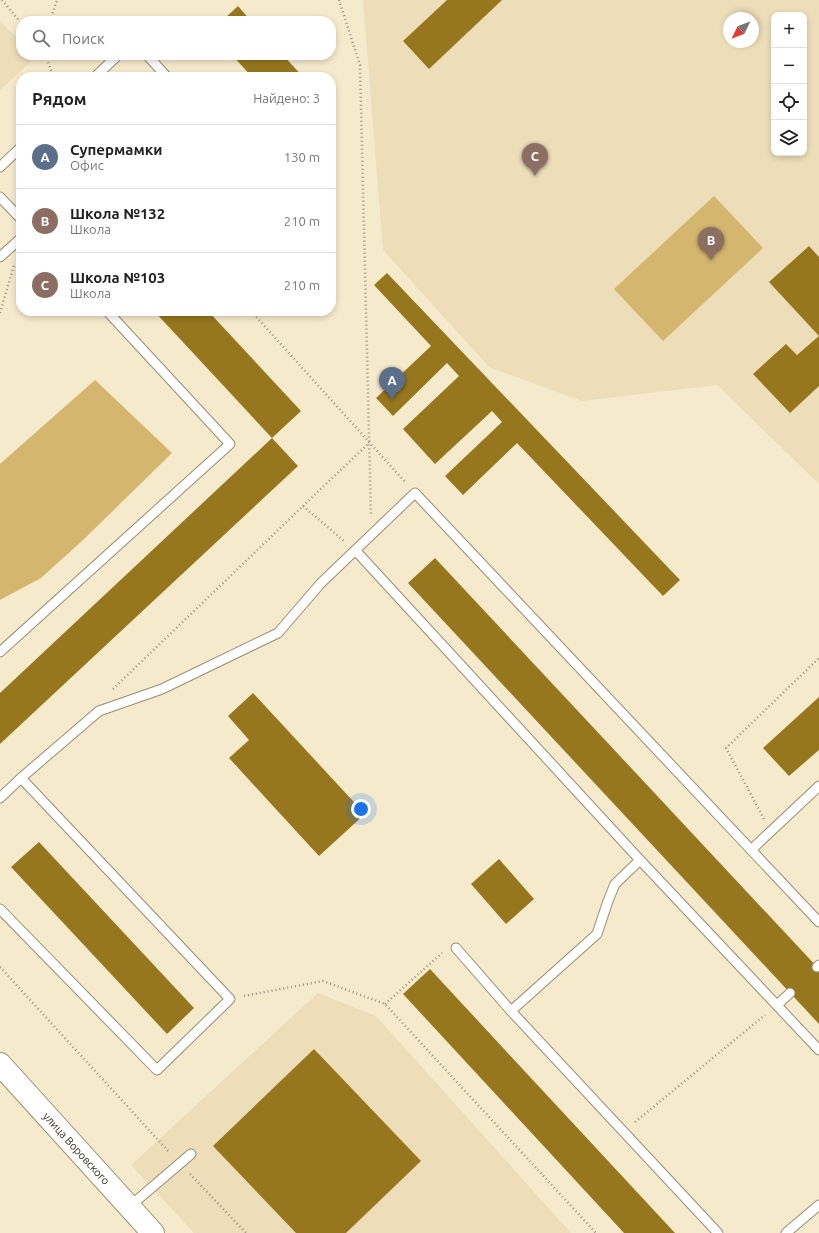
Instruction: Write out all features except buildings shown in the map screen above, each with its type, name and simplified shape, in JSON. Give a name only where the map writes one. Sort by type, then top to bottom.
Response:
[{"type":"street","name":"улица Воровского","points":[[0,1064],[153,1233]]},
{"type":"lane","points":[[100,72],[113,60]]},
{"type":"lane","points":[[152,60],[162,72]]},
{"type":"lane","points":[[0,167],[16,152]]},
{"type":"lane","points":[[0,197],[16,214]]},
{"type":"lane","points":[[0,257],[16,243]]},
{"type":"lane","points":[[0,652],[230,444],[112,316]]},
{"type":"lane","points":[[0,798],[99,711],[162,689],[278,633],[321,583],[415,493],[819,922]]},
{"type":"lane","points":[[356,551],[640,860],[819,1050]]},
{"type":"lane","points":[[0,909],[157,1070],[230,999],[21,778]]},
{"type":"lane","points":[[751,850],[819,786]]},
{"type":"lane","points":[[511,1011],[597,934],[615,884],[640,860]]},
{"type":"lane","points":[[456,948],[511,1011],[718,1233]]},
{"type":"lane","points":[[777,1005],[790,993]]},
{"type":"lane","points":[[129,1207],[191,1154]]},
{"type":"lane","points":[[786,1233],[819,1205]]},
{"type":"path","points":[[2,0],[16,17]]},
{"type":"path","points":[[52,16],[57,0]]},
{"type":"path","points":[[339,0],[360,65],[371,534]]},
{"type":"path","points":[[47,60],[52,72]]},
{"type":"path","points":[[0,313],[15,264]]},
{"type":"path","points":[[256,316],[415,493]]},
{"type":"path","points":[[113,689],[369,442]]},
{"type":"path","points":[[303,506],[356,551]]},
{"type":"path","points":[[770,832],[726,748],[819,658]]},
{"type":"path","points":[[385,1004],[442,952],[456,948]]},
{"type":"path","points":[[0,967],[246,1233]]},
{"type":"path","points":[[230,999],[323,981],[385,1004],[596,1233]]},
{"type":"path","points":[[624,1132],[777,1005]]},
{"type":"shaded area","points":[[363,0],[819,0],[819,484],[717,385],[582,401],[489,367],[383,250]]},
{"type":"shaded area","points":[[0,21],[16,37],[16,60],[33,60],[20,72],[16,72],[16,75],[0,90]]},
{"type":"shaded area","points":[[714,196],[763,248],[663,341],[614,289]]},
{"type":"shaded area","points":[[95,380],[172,453],[82,541],[41,578],[0,600],[0,464]]},
{"type":"shaded area","points":[[318,993],[376,1016],[571,1233],[194,1233],[131,1165]]},
{"type":"place","name":"Школа №103","points":[[535,176]]},
{"type":"place","name":"Школа №132","points":[[711,260]]},
{"type":"place","name":"Супермамки","points":[[392,400]]}]
